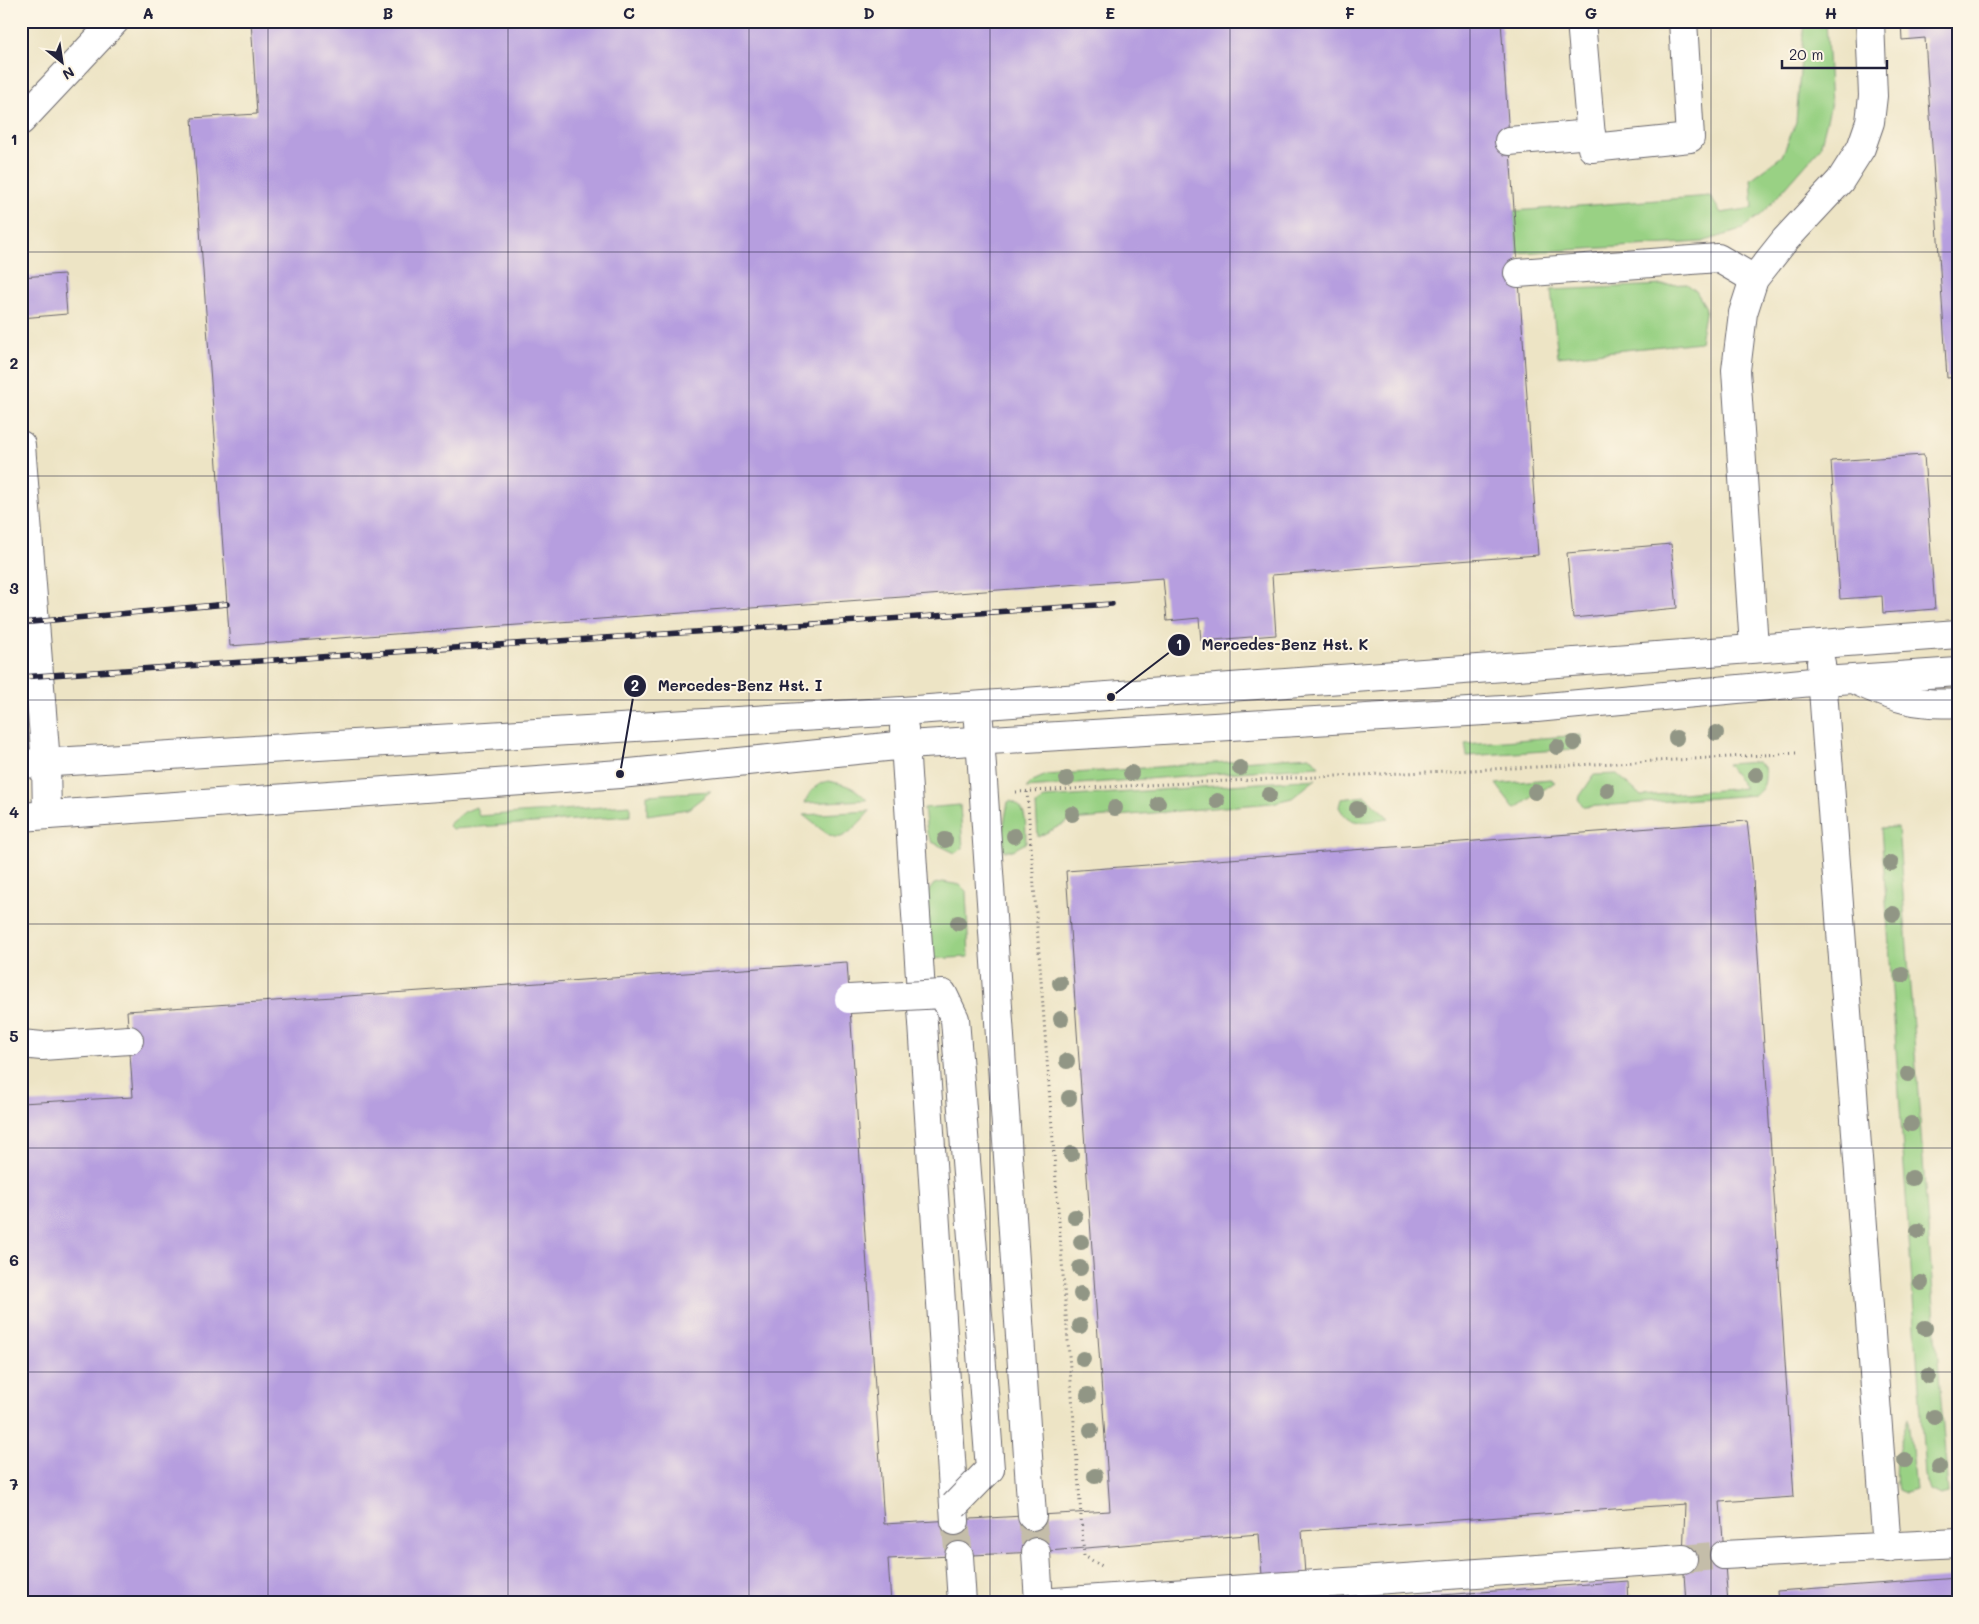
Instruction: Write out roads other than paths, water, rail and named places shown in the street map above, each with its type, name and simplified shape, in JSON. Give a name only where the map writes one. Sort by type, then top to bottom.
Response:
[{"type":"street","points":[[21,121],[115,21]]},
{"type":"street","points":[[1582,21],[1592,148],[1690,138],[1683,21]]},
{"type":"street","points":[[1754,647],[1736,370],[1743,313],[1754,280],[1785,240],[1840,181],[1861,148],[1870,122],[1874,96],[1870,21]]},
{"type":"street","points":[[1509,141],[1591,134]]},
{"type":"street","points":[[1518,273],[1718,258],[1754,280]]},
{"type":"street","points":[[21,445],[34,816],[620,774],[906,745],[1536,708],[1823,681],[1958,672]]},
{"type":"street","points":[[33,764],[902,712],[1754,647],[1958,634]]},
{"type":"street","points":[[1820,644],[1887,1548]]},
{"type":"street","points":[[1854,679],[1887,695],[1912,702],[1958,703]]},
{"type":"street","points":[[978,706],[1032,1516]]},
{"type":"street","points":[[849,999],[942,994],[956,1019],[990,1469],[954,1514],[906,745],[902,712]]},
{"type":"street","points":[[21,1044],[42,1046],[129,1040]]},
{"type":"street","points":[[1724,1556],[1958,1543]]},
{"type":"street","points":[[1036,1552],[1039,1603],[1683,1559]]},
{"type":"street","points":[[959,1556],[962,1603]]},
{"type":"tunnel","points":[[1032,1516],[1036,1552]]},
{"type":"tunnel","points":[[955,1521],[959,1556]]},
{"type":"tunnel","points":[[1683,1559],[1724,1555]]},
{"type":"railway","points":[[21,623],[227,604]]},
{"type":"railway","points":[[21,677],[1112,604]]},
{"type":"place","name":"Mercedes-Benz Hst. K","points":[[1111,697]]},
{"type":"place","name":"Mercedes-Benz Hst. I","points":[[620,774]]}]
